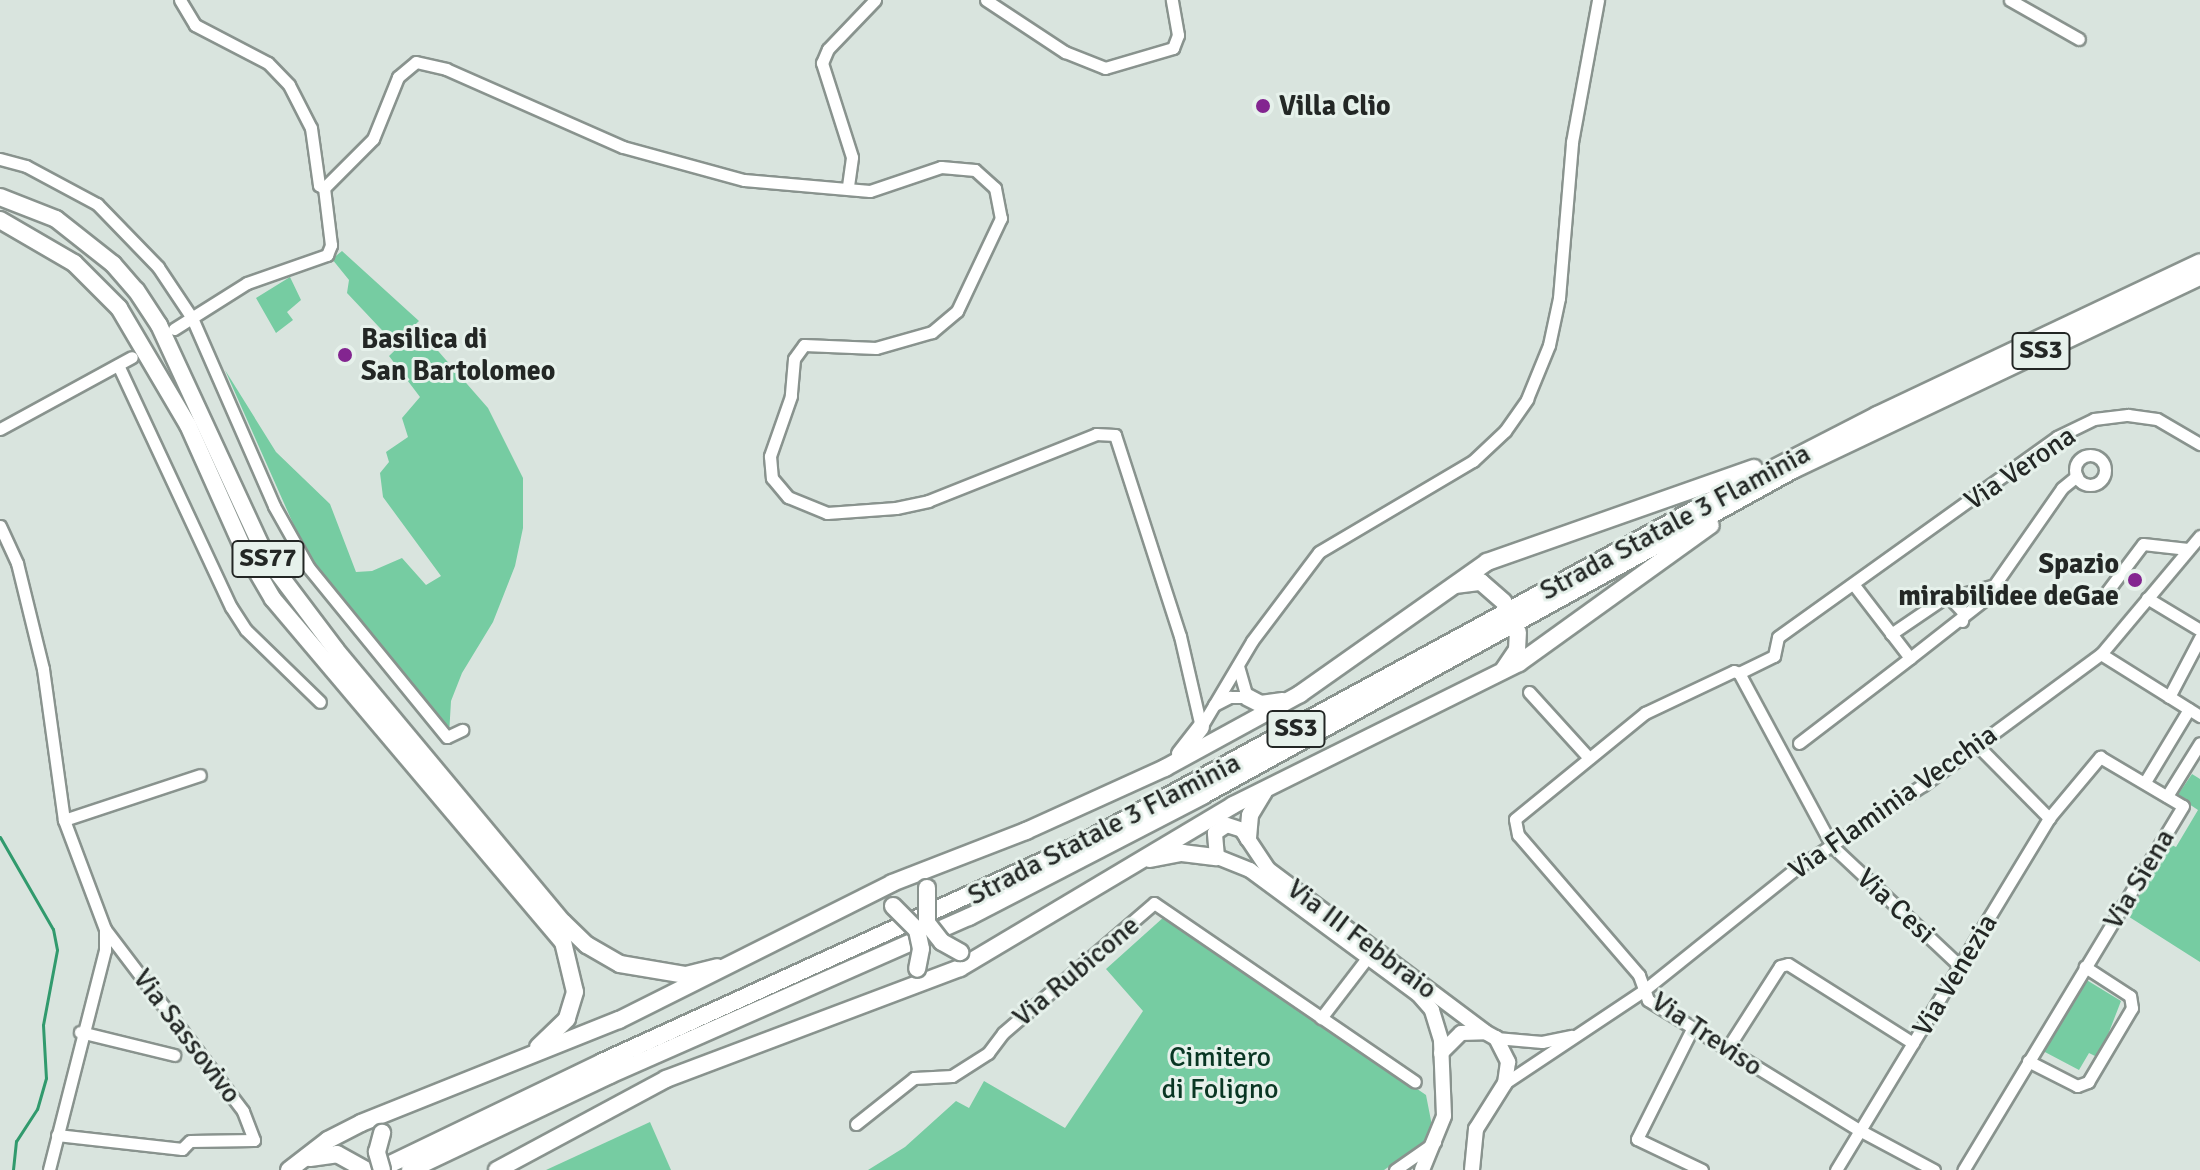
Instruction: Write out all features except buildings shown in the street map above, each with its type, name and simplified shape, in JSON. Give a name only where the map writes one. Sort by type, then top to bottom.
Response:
[{"type":"highway","name":"SS77","points":[[0,197],[56,219],[103,255],[136,290],[159,325],[266,557],[336,650],[563,922],[598,951],[645,971],[686,975],[734,963]]},
{"type":"highway","name":"SS77","points":[[0,220],[74,263],[119,308],[188,425],[242,546],[273,599],[563,942],[571,960],[575,992],[567,1019],[524,1057]]},
{"type":"highway","name":"Strada Statale 3 Flaminia","points":[[380,1170],[602,1062],[1078,845],[1879,421],[2200,262]]},
{"type":"highway","name":"Strada Statale 3 Flaminia","points":[[410,1170],[610,1075],[969,917],[1216,788],[1879,421],[2200,277]]},
{"type":"highway","points":[[293,1167],[344,1131],[619,1020],[850,907],[892,883],[941,865],[1165,768],[1300,694],[1487,562],[1715,484],[1879,421]]},
{"type":"highway","points":[[497,1170],[666,1079],[900,993],[982,957],[1126,868],[1269,787],[1503,670],[1695,534],[1835,458],[1879,421]]},
{"type":"highway","points":[[1444,590],[1477,580],[1504,602]]},
{"type":"highway","points":[[1503,670],[1517,650],[1518,632]]},
{"type":"highway","points":[[1247,697],[1265,704],[1300,694]]},
{"type":"highway","points":[[1165,768],[1201,727]]},
{"type":"highway","points":[[1248,838],[1253,808],[1269,787]]},
{"type":"highway","points":[[1126,868],[1169,854],[1217,857]]},
{"type":"highway","points":[[941,865],[927,888],[927,923],[942,942],[960,952],[982,957]]},
{"type":"highway","points":[[850,907],[867,902],[893,906],[917,930],[921,949],[917,969],[900,993]]},
{"type":"highway","points":[[380,1170],[377,1152],[382,1133],[407,1106]]},
{"type":"highway","points":[[293,1167],[317,1155],[337,1154],[366,1170]]},
{"type":"main road","points":[[1248,838],[1237,826],[1222,827],[1212,839],[1217,857],[1250,870],[1427,1003],[1440,1029],[1444,1106],[1438,1139],[1422,1170]]},
{"type":"main road","name":"Via III Febbraio","points":[[1248,838],[1268,869],[1490,1035]]},
{"type":"main road","name":"Via Flaminia Vecchia","points":[[1441,1053],[1461,1033],[1490,1035]]},
{"type":"main road","points":[[1490,1035],[1508,1062],[1505,1083]]},
{"type":"main road","name":"Via Flaminia Vecchia","points":[[1472,1170],[1476,1129],[1505,1083]]},
{"type":"street","points":[[180,0],[195,25],[268,63],[289,85],[311,128],[319,185],[324,188]]},
{"type":"street","points":[[848,186],[852,157],[822,63],[828,49],[875,0]]},
{"type":"street","points":[[986,0],[1065,52],[1105,68],[1173,48],[1178,35],[1172,0]]},
{"type":"street","points":[[1201,727],[1239,661],[1319,552],[1473,461],[1505,431],[1527,399],[1549,345],[1559,298],[1570,155],[1598,0]]},
{"type":"street","points":[[2010,0],[2079,39]]},
{"type":"street","points":[[324,188],[373,139],[398,77],[416,62],[446,69],[623,147],[744,180],[813,189],[848,186],[877,190],[935,168],[969,168],[987,178],[997,191],[999,227],[957,311],[932,332],[876,348],[814,344],[798,351],[785,417],[770,456],[779,489],[827,513],[896,508],[928,501],[1096,434],[1115,435],[1180,636],[1201,727]]},
{"type":"street","points":[[0,159],[26,166],[97,204],[158,267],[192,318],[274,506],[309,568],[447,737],[462,730]]},
{"type":"street","points":[[174,329],[247,283],[327,255],[331,245],[324,188]]},
{"type":"street","points":[[0,429],[132,357]]},
{"type":"street","points":[[118,365],[231,607],[246,630],[320,702]]},
{"type":"street","name":"Via Verona","points":[[1739,673],[1774,656],[1778,637],[2057,437],[2094,419],[2157,419],[2200,444]]},
{"type":"street","name":"Via Verona","points":[[1799,743],[1962,621],[1992,586],[2062,488],[2077,476]]},
{"type":"street","name":"Via Sassovivo","points":[[0,526],[17,563],[43,669],[64,820],[105,929],[243,1111],[254,1140],[190,1141],[182,1149],[57,1135]]},
{"type":"street","name":"Via Flaminia Vecchia","points":[[1505,1083],[1643,991],[1794,870],[1977,745],[2101,654],[2200,536]]},
{"type":"street","points":[[2103,597],[2143,544],[2188,549]]},
{"type":"street","points":[[1854,585],[1910,658]]},
{"type":"street","points":[[1891,634],[1949,597],[1992,586]]},
{"type":"street","points":[[1949,597],[1963,612],[1962,621]]},
{"type":"street","points":[[2147,598],[2200,630]]},
{"type":"street","points":[[2169,697],[2200,638]]},
{"type":"street","points":[[2101,654],[2196,714],[2145,782]]},
{"type":"street","points":[[1214,705],[1230,697],[1247,697],[1238,678],[1239,661]]},
{"type":"street","name":"Via Treviso","points":[[1739,673],[1734,671],[1645,713],[1515,819],[1514,827],[1639,975],[1643,991],[1692,1029],[1917,1166],[1934,1170]]},
{"type":"street","points":[[1739,673],[1832,846]]},
{"type":"street","points":[[1529,692],[1589,758]]},
{"type":"street","name":"Via Siena","points":[[1963,1170],[2183,806],[2161,793],[2200,743]]},
{"type":"street","points":[[1977,745],[2049,818]]},
{"type":"street","name":"Via Venezia","points":[[1836,1170],[2049,818],[2100,757],[2161,793]]},
{"type":"street","points":[[64,820],[200,775]]},
{"type":"street","name":"Via Cesi","points":[[1832,846],[1960,966]]},
{"type":"street","name":"Via Rubicone","points":[[856,1124],[914,1078],[952,1076],[988,1053],[1003,1033],[1154,903],[1415,1082]]},
{"type":"street","name":"Via Sassovivo","points":[[49,1170],[80,1032],[105,950],[105,929]]},
{"type":"street","points":[[1321,1018],[1367,958]]},
{"type":"street","points":[[1727,1049],[1780,966],[1788,964],[1913,1043]]},
{"type":"street","points":[[2028,1061],[2077,1086],[2088,1082],[2132,1008],[2130,996],[2085,967]]},
{"type":"street","points":[[1692,1029],[1637,1139],[1702,1170]]},
{"type":"street","name":"Via Sassovivo","points":[[80,1032],[174,1055]]},
{"type":"street","name":"Via Flaminia Vecchia","points":[[1490,1035],[1542,1042],[1579,1034]]},
{"type":"street","points":[[1395,1170],[1438,1139]]},
{"type":"green space","points":[[342,251],[419,321],[395,344],[347,293],[349,280],[332,259]]},
{"type":"green space","points":[[290,277],[301,300],[287,312],[293,320],[276,333],[256,298]]},
{"type":"green space","points":[[418,328],[488,408],[523,478],[523,528],[515,566],[493,622],[462,673],[451,701],[449,735],[307,555],[225,370],[276,452],[330,504],[356,572],[372,571],[402,558],[426,585],[441,576],[383,497],[380,473],[389,462],[386,452],[408,437],[402,418],[420,397],[389,356]]},
{"type":"green space","points":[[2192,774],[2200,779],[2200,962],[2123,913],[2165,842],[2176,847],[2198,810],[2177,796]]},
{"type":"green space","name":"Cimitero di Foligno","points":[[1165,916],[1426,1095],[1434,1136],[1384,1170],[868,1170],[905,1147],[956,1101],[969,1108],[984,1081],[1065,1128],[1143,1011],[1106,969]]},
{"type":"green space","points":[[2085,979],[2121,1001],[2099,1058],[2089,1053],[2079,1070],[2043,1051]]},
{"type":"green space","points":[[650,1122],[671,1170],[546,1170]]},
{"type":"waterway","points":[[0,837],[53,929],[57,950],[43,1025],[46,1078],[37,1109],[16,1141],[13,1170]]},
{"type":"place","name":"Villa Clio","points":[[1263,106]]},
{"type":"place","name":"Basilica di San Bartolomeo","points":[[345,355]]},
{"type":"place","name":"Spazio mirabilidee deGae","points":[[2135,580]]}]
